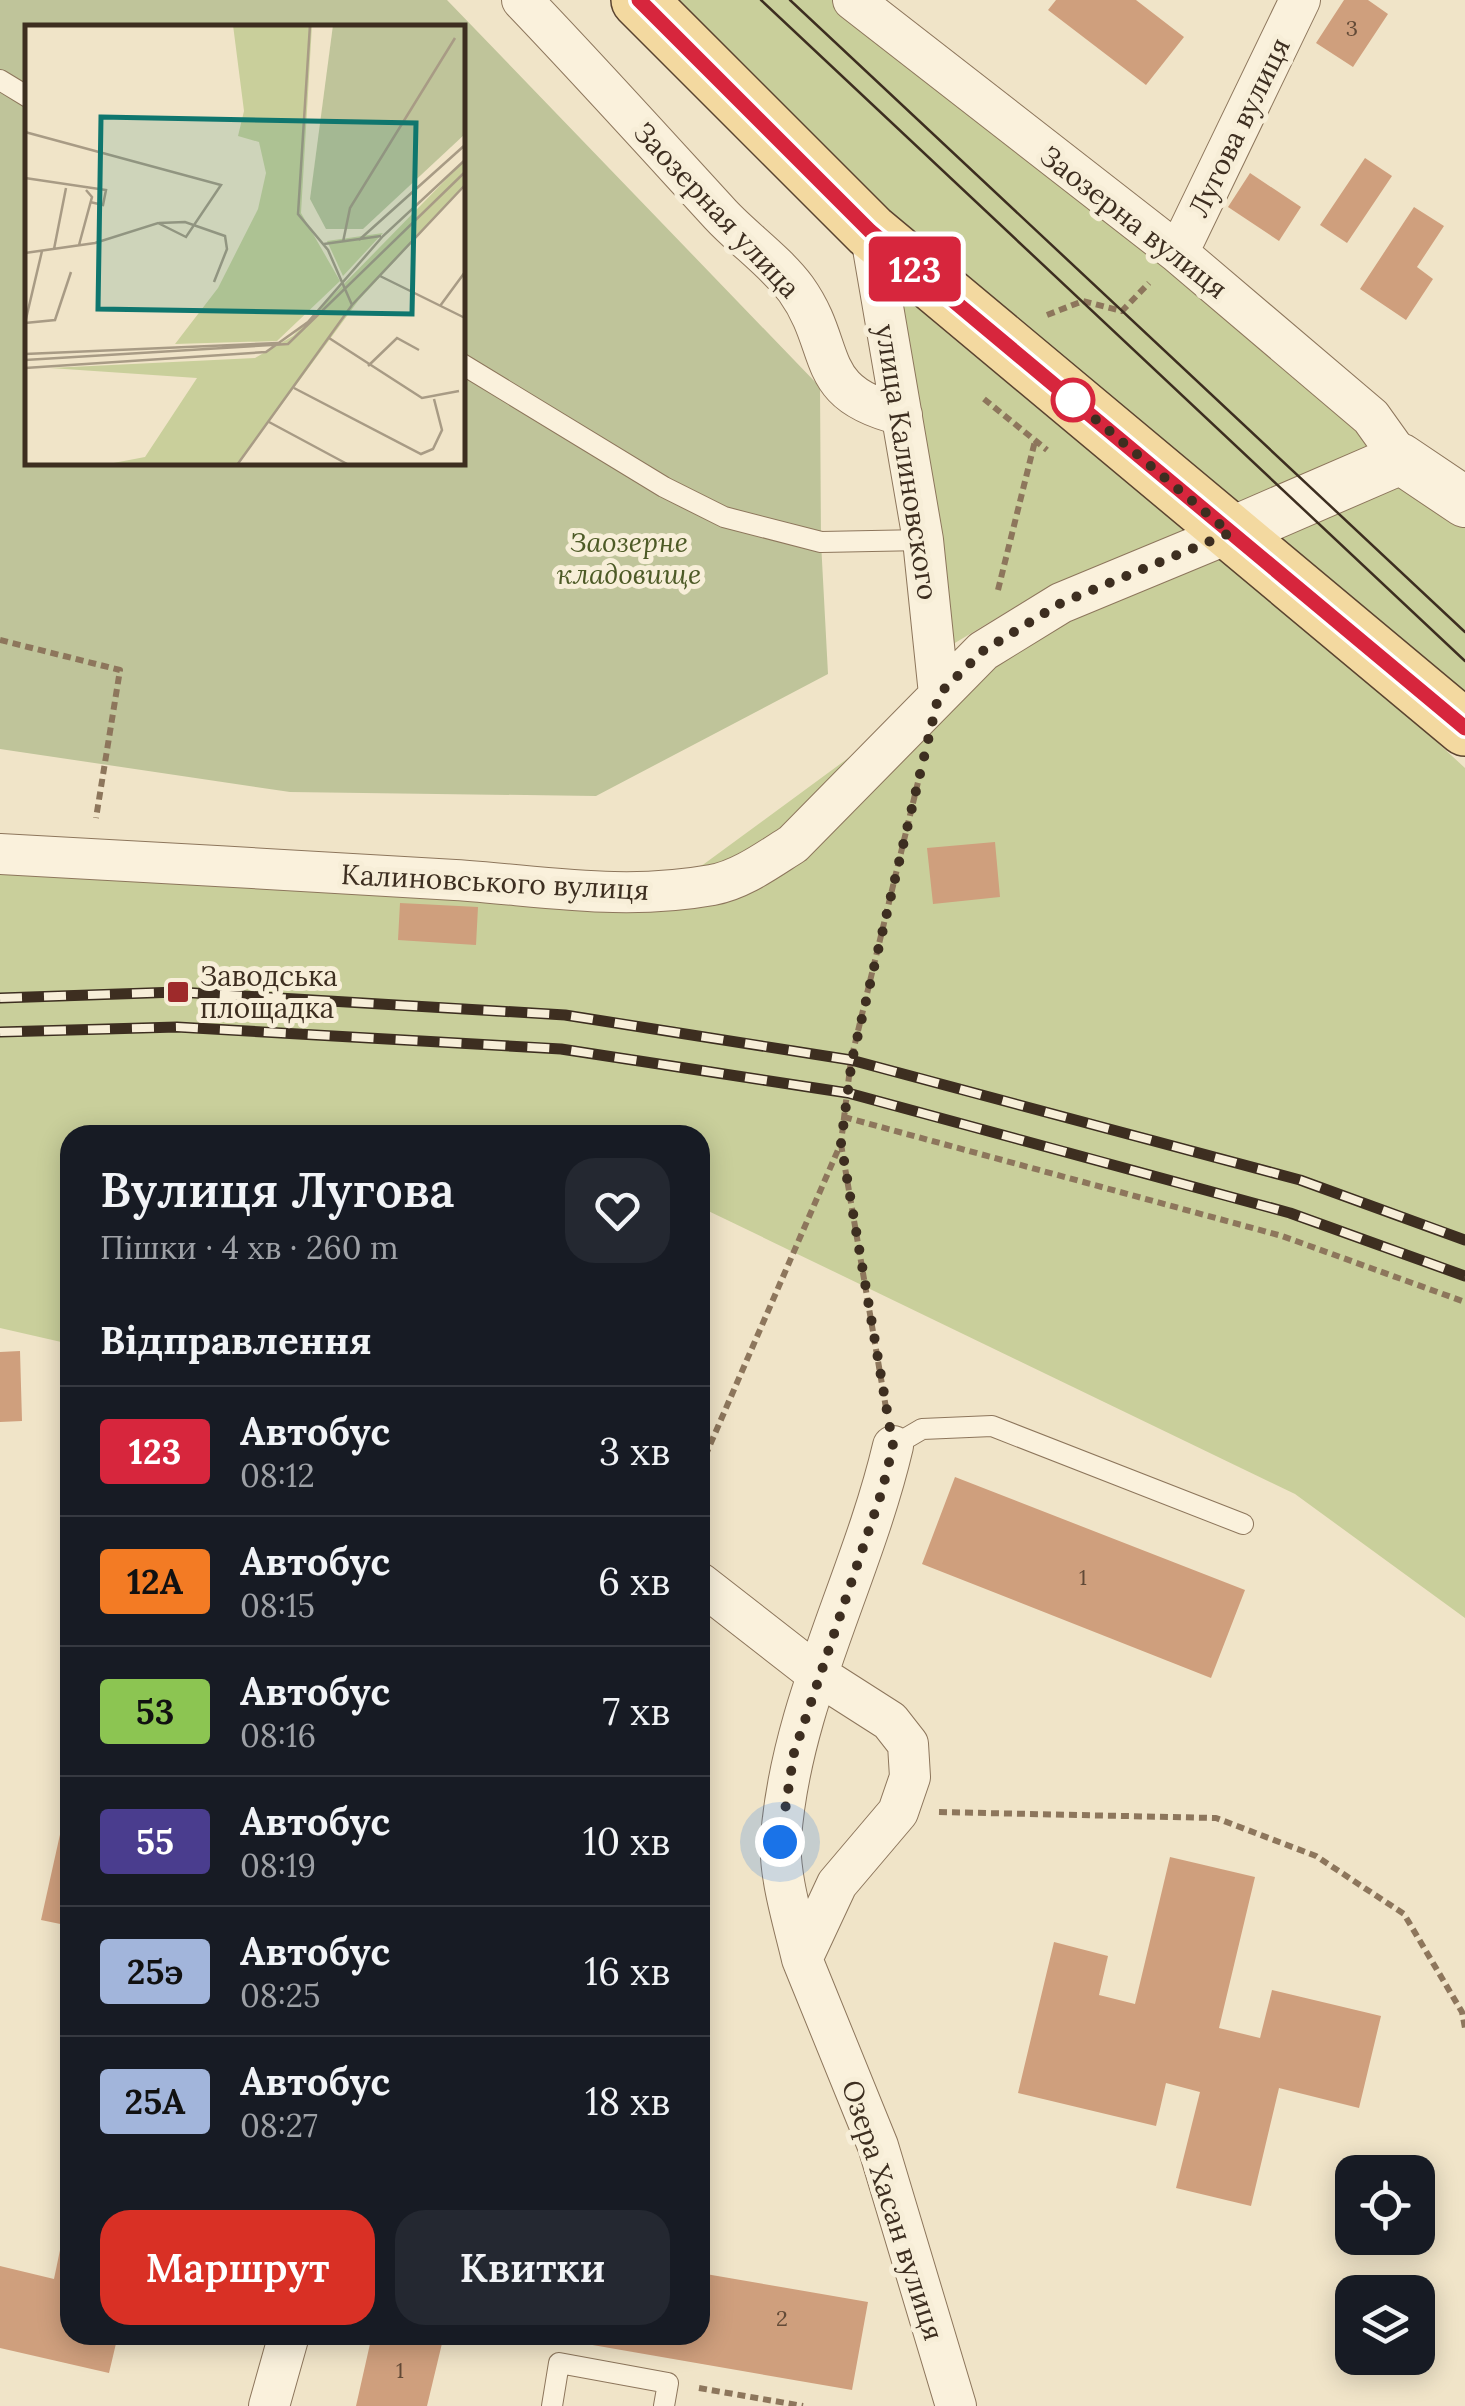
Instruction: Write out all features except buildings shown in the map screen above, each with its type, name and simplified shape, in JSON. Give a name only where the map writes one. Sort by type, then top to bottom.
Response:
[{"type":"main road","points":[[639,0],[870,231],[1465,728]]},
{"type":"street","name":"Заозерная улица","points":[[522,0],[742,238],[792,284],[803,300],[834,374],[846,389],[871,407],[902,415]]},
{"type":"street","name":"Заозерна вулиця","points":[[853,0],[1178,253],[1371,417],[1401,459],[1465,502]]},
{"type":"street","name":"Лугова вулиця","points":[[1178,253],[1300,0]]},
{"type":"street","name":"улица Калиновского","points":[[870,231],[923,540],[939,694]]},
{"type":"street","points":[[1230,533],[1401,459]]},
{"type":"street","name":"Калиновського вулиця","points":[[0,854],[462,880],[590,894],[646,894],[717,884],[757,867],[793,844],[983,651],[1061,603],[1230,533]]},
{"type":"street","name":"Озера Хасан вулиця","points":[[893,1446],[882,1491],[794,1753],[780,1842],[802,1960],[878,2146],[956,2406]]},
{"type":"street","points":[[710,1590],[818,1676],[890,1721],[908,1744],[910,1777],[898,1812],[838,1884],[802,1960]]},
{"type":"street","points":[[270,2406],[285,2345]]},
{"type":"lane","points":[[0,80],[25,95]]},
{"type":"lane","points":[[465,366],[664,487],[724,516],[822,542],[923,540]]},
{"type":"lane","points":[[893,1446],[922,1429],[992,1426],[1243,1524]]},
{"type":"lane","points":[[552,2406],[559,2364],[668,2382],[664,2406]]},
{"type":"path","points":[[1046,315],[1083,301],[1122,311],[1178,253]]},
{"type":"path","points":[[983,651],[1036,440]]},
{"type":"path","points":[[0,640],[120,670],[90,859]]},
{"type":"path","points":[[893,1446],[841,1143],[852,1060],[920,772]]},
{"type":"path","points":[[844,1117],[1282,1236],[1465,1302]]},
{"type":"path","points":[[710,1445],[841,1143]]},
{"type":"path","points":[[898,1812],[1216,1818],[1316,1856],[1404,1914],[1462,2012],[1465,2028]]},
{"type":"path","points":[[668,2382],[803,2406]]},
{"type":"green space","name":"Заозерне кладовище","points":[[0,0],[447,0],[820,387],[821,542],[828,674],[596,796],[290,792],[0,749]]},
{"type":"green space","points":[[648,0],[853,0],[1465,502],[1465,723]]},
{"type":"green space","points":[[845,234],[935,323],[1186,532],[1052,585],[918,665],[878,313]]},
{"type":"green space","points":[[1221,557],[1387,696],[1465,768],[1465,1618],[1295,1494],[710,1212],[710,1125],[60,1125],[60,1342],[0,1328],[0,854],[678,878],[704,864],[911,712],[1071,618]]},
{"type":"tram line","points":[[761,0],[1465,661]]},
{"type":"tram line","points":[[790,0],[1465,632]]},
{"type":"railway","points":[[0,998],[178,992],[565,1015],[851,1060],[1300,1180],[1465,1240]]},
{"type":"railway","points":[[0,1032],[177,1027],[561,1049],[848,1093],[1290,1213],[1465,1276]]},
{"type":"bus line","name":"123","points":[[639,0],[870,231],[1465,728]]},
{"type":"place","name":"Заводська площадка","points":[[178,992]]},
{"type":"route","points":[[780,1842],[794,1753],[882,1491],[893,1446],[841,1143],[852,1060],[939,694],[983,651],[1061,603],[1230,533],[1061,390],[1073,400]]}]
